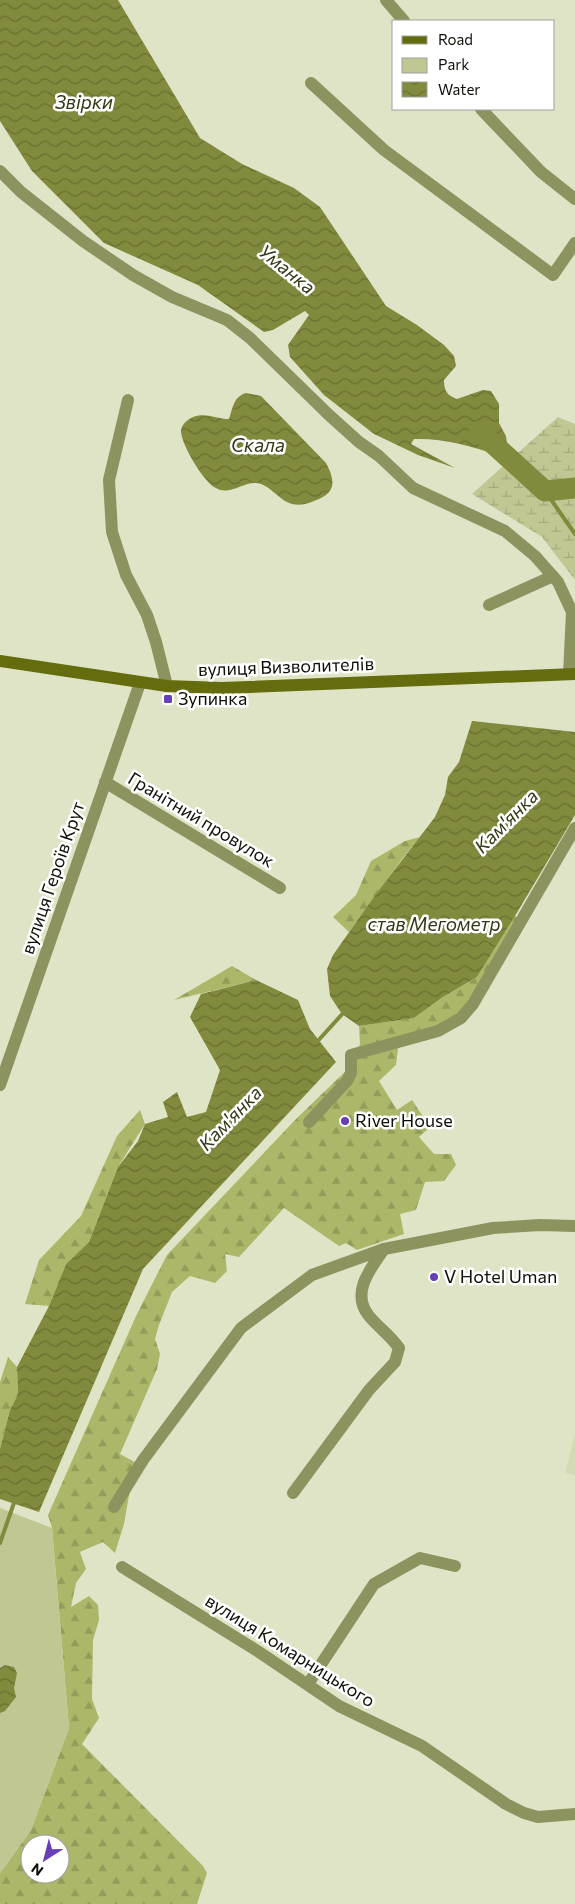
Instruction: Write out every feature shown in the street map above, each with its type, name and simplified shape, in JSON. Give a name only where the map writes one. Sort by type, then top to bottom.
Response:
[{"type":"main road","name":"вулиця Визволителів","points":[[0,661],[167,686],[244,688],[572,674]]},
{"type":"street","points":[[386,0],[403,20]]},
{"type":"street","points":[[311,83],[384,150],[553,275],[575,243]]},
{"type":"street","points":[[482,110],[542,172],[575,199]]},
{"type":"street","points":[[0,171],[21,192],[83,241],[133,275],[172,297],[227,320],[250,338],[329,416],[359,442],[379,456],[413,488],[505,531],[535,556],[558,582],[572,612],[572,674]]},
{"type":"street","points":[[128,400],[109,480],[112,532],[126,575],[147,615],[167,686]]},
{"type":"street","points":[[489,605],[553,576]]},
{"type":"street","name":"вулиця Героїв Крут","points":[[0,1085],[3,1065],[140,683]]},
{"type":"street","name":"Гранітний провулок","points":[[105,782],[280,888]]},
{"type":"street","points":[[309,1122],[347,1081],[351,1073],[351,1055],[438,1031],[461,1018],[473,1004],[575,828]]},
{"type":"street","points":[[114,1507],[144,1460],[241,1328],[312,1275],[384,1249],[493,1228],[540,1225],[575,1226]]},
{"type":"street","points":[[293,1493],[369,1390],[395,1362],[398,1355],[399,1348],[390,1335],[368,1315],[363,1302],[362,1286],[367,1273],[384,1249]]},
{"type":"street","points":[[308,1684],[374,1584],[420,1558],[455,1566]]},
{"type":"street","name":"вулиця Комарницького","points":[[122,1567],[308,1684],[338,1706],[422,1746],[506,1804],[524,1813],[538,1817],[575,1814]]},
{"type":"shaded area","points":[[575,1435],[575,1475],[565,1473]]},
{"type":"green space","points":[[558,417],[575,424],[575,580],[542,537],[472,494]]},
{"type":"green space","points":[[420,837],[349,932],[333,917],[356,895],[371,861],[405,841]]},
{"type":"green space","points":[[515,916],[522,922],[461,1018],[399,1041],[396,1065],[379,1081],[397,1110],[412,1100],[430,1127],[419,1137],[434,1154],[451,1154],[456,1165],[444,1181],[425,1182],[416,1210],[400,1214],[404,1234],[357,1250],[346,1243],[339,1246],[284,1208],[239,1257],[225,1254],[227,1271],[215,1283],[190,1276],[172,1292],[155,1339],[160,1354],[157,1369],[120,1454],[140,1465],[132,1478],[124,1524],[115,1553],[103,1542],[80,1552],[86,1569],[76,1583],[71,1607],[89,1596],[98,1605],[99,1620],[93,1640],[92,1699],[99,1718],[82,1744],[203,1866],[207,1873],[197,1904],[0,1904],[0,1873],[20,1845],[20,1884],[70,1884],[70,1834],[28,1834],[69,1728],[52,1528],[48,1515],[136,1316],[167,1255],[297,1118],[351,1066],[360,1044],[359,1026],[414,1018],[443,997],[477,977]]},
{"type":"green space","points":[[232,966],[256,980],[174,1000]]},
{"type":"green space","points":[[140,1110],[145,1124],[118,1167],[89,1242],[66,1264],[49,1306],[25,1304],[39,1260],[81,1216],[117,1136]]},
{"type":"green space","points":[[8,1357],[17,1367],[18,1394],[10,1410],[0,1449],[0,1382]]},
{"type":"green space","points":[[0,1508],[52,1528],[69,1728],[31,1830],[28,1834],[20,1834],[20,1845],[0,1873]]},
{"type":"water","name":"Звірки","points":[[0,0],[118,0],[200,138],[242,164],[294,188],[320,207],[386,306],[417,325],[444,345],[454,356],[456,366],[444,380],[445,390],[448,394],[457,399],[483,390],[491,391],[499,404],[499,423],[506,436],[507,444],[498,455],[456,443],[414,439],[411,444],[455,468],[418,455],[374,434],[324,395],[290,357],[288,345],[309,315],[305,311],[273,330],[264,332],[198,285],[104,243],[32,171],[0,121]]},
{"type":"water","name":"Скала","points":[[246,393],[261,396],[326,463],[332,481],[332,486],[327,494],[309,503],[295,505],[282,499],[261,484],[251,483],[231,490],[221,490],[211,485],[205,479],[185,445],[181,431],[182,427],[189,419],[198,416],[206,415],[229,419],[236,400]]},
{"type":"water","name":"став Мегометр","points":[[472,721],[575,732],[575,815],[477,977],[443,997],[414,1018],[359,1026],[342,1014],[330,996],[327,969],[333,955],[376,894],[435,817],[445,795],[448,777],[459,762]]},
{"type":"water","points":[[256,980],[298,1000],[310,1029],[336,1062],[143,1269],[39,1512],[0,1499],[0,1449],[10,1410],[18,1394],[17,1367],[49,1306],[66,1264],[89,1242],[118,1167],[138,1141],[145,1124],[168,1117],[163,1102],[177,1092],[187,1117],[206,1112],[220,1070],[190,1017],[201,994]]},
{"type":"water","points":[[5,1665],[14,1667],[17,1673],[14,1688],[16,1697],[5,1711],[0,1713],[0,1668]]},
{"type":"waterway","name":"Уманка","points":[[479,431],[545,491],[575,488]]},
{"type":"waterway","name":"Кам'янка","points":[[545,491],[575,534]]},
{"type":"waterway","name":"Кам'янка","points":[[316,1043],[345,1011]]},
{"type":"waterway","name":"Кам'янка","points":[[0,1543],[15,1500]]},
{"type":"place","name":"Зупинка","points":[[168,699]]},
{"type":"place","name":"River House","points":[[345,1121]]},
{"type":"place","name":"V Hotel Uman","points":[[434,1277]]}]
